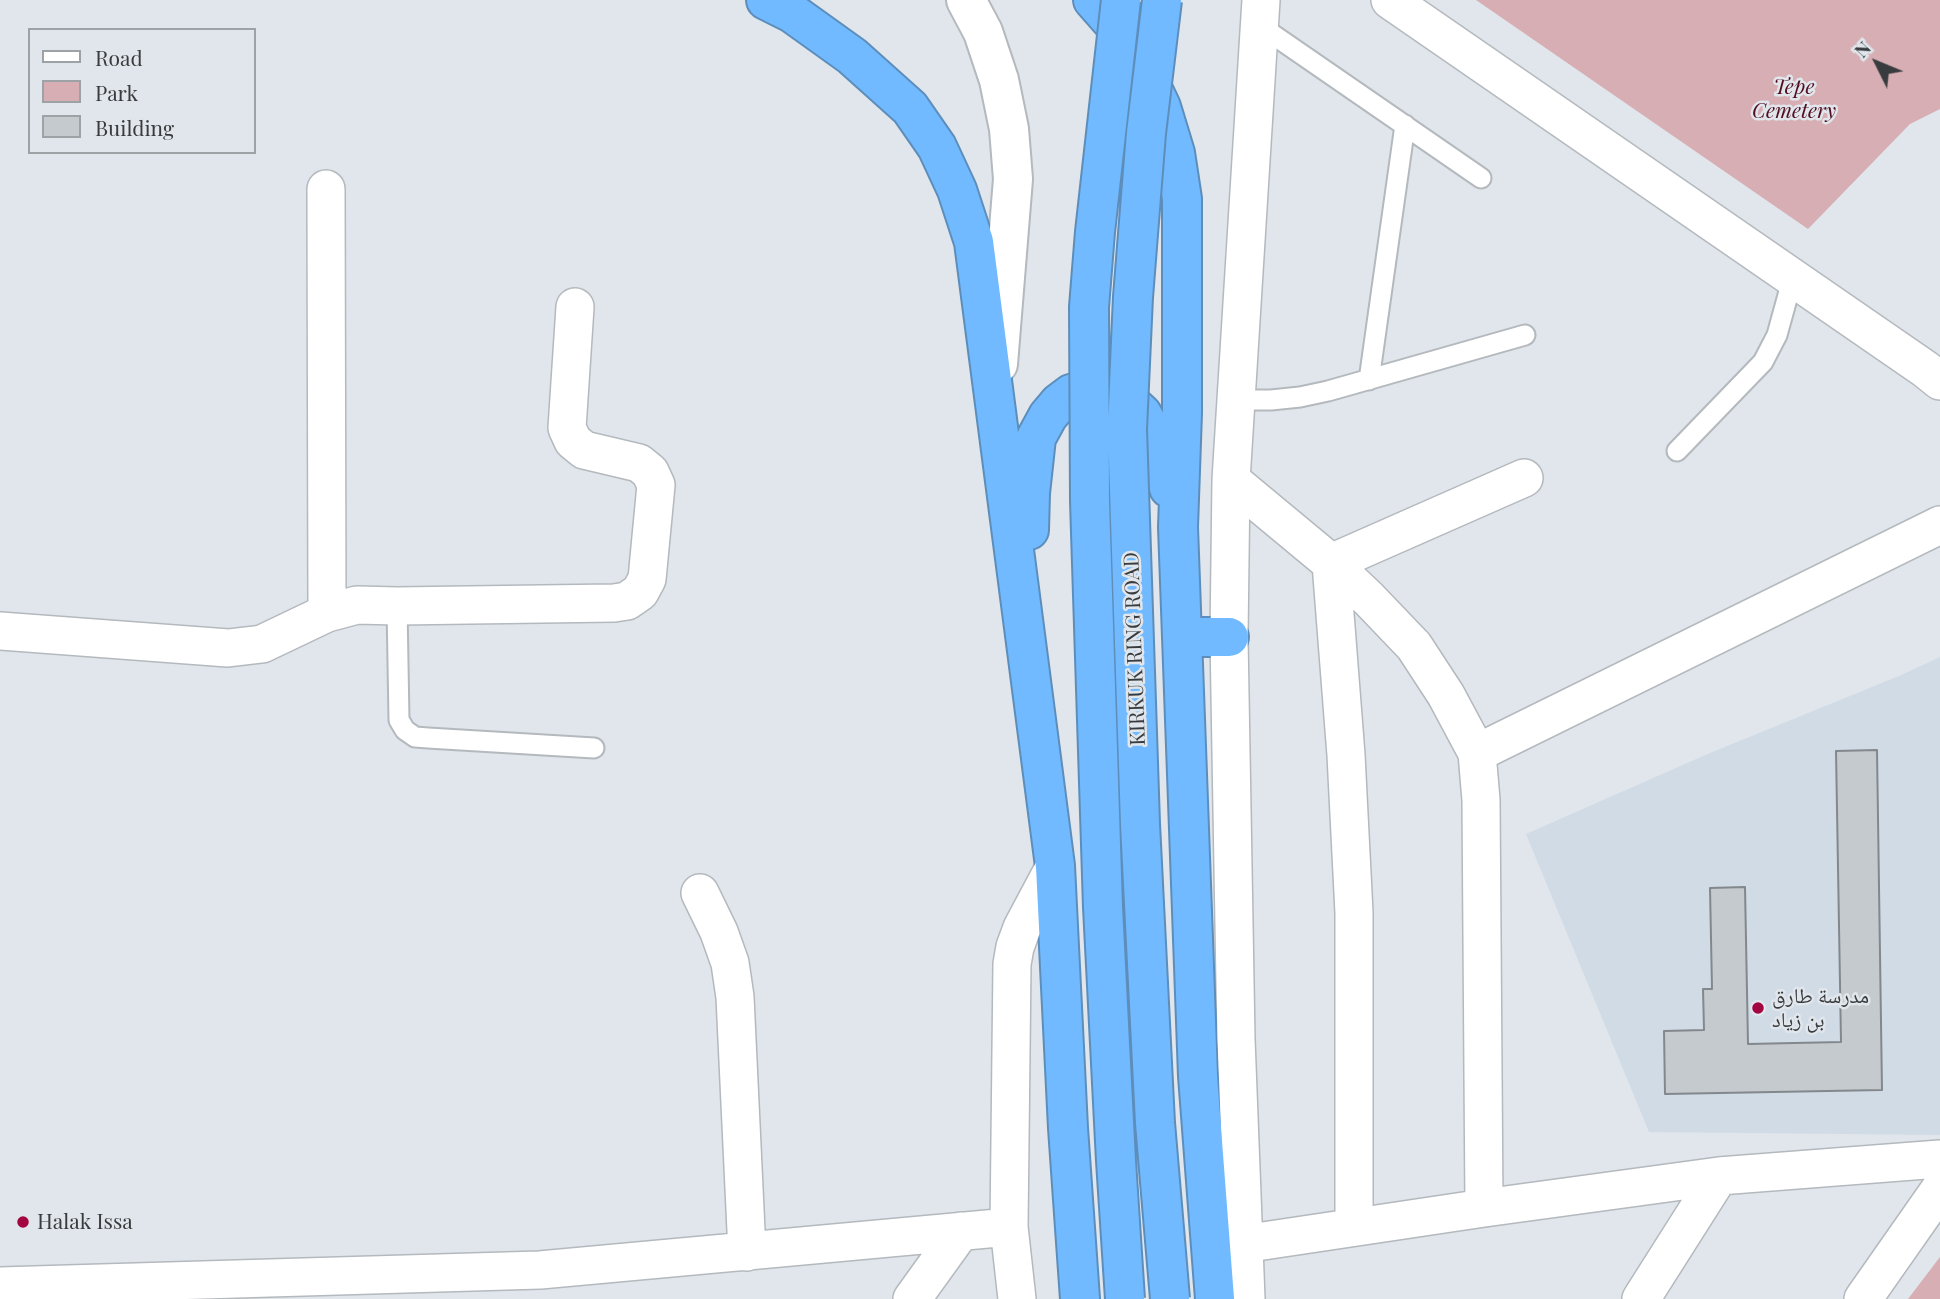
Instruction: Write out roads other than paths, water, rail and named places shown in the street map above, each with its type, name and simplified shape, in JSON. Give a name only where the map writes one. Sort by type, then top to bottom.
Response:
[{"type":"highway","points":[[766,0],[792,13],[852,56],[910,108],[937,147],[957,190],[974,242],[1055,866],[1068,1128],[1080,1299]]},
{"type":"highway","points":[[1093,0],[1115,26],[1141,65],[1161,107],[1175,152],[1182,199],[1182,413],[1178,527],[1198,1076],[1215,1299]]},
{"type":"highway","name":"KIRKUK RING ROAD","points":[[1121,0],[1094,232],[1089,320],[1090,501],[1103,894],[1125,1299]]},
{"type":"highway","name":"KIRKUK RING ROAD","points":[[1162,0],[1144,160],[1133,297],[1128,429],[1147,960],[1155,1123],[1170,1299]]},
{"type":"highway","points":[[1027,649],[1030,493],[1036,438],[1059,403],[1071,394],[1087,389],[1101,390],[1118,396],[1142,414],[1160,452],[1178,527]]},
{"type":"highway","points":[[1183,637],[1229,637]]},
{"type":"main road","points":[[966,0],[983,32],[999,80],[1009,129],[1013,179],[995,406]]},
{"type":"street","points":[[1390,0],[1940,381]]},
{"type":"street","points":[[1246,1299],[1236,1039],[1229,637],[1231,480],[1260,12]]},
{"type":"street","points":[[326,189],[327,613]]},
{"type":"street","points":[[0,631],[228,648],[262,644],[327,613],[357,605],[627,601],[640,592],[647,579],[656,485],[650,472],[639,463],[584,450],[573,441],[567,428],[575,307]]},
{"type":"street","points":[[1331,563],[1524,478]]},
{"type":"street","points":[[1231,480],[1331,563],[1369,598],[1414,646],[1446,695],[1477,753],[1481,800],[1484,1208]]},
{"type":"street","points":[[1477,753],[1940,525]]},
{"type":"street","points":[[1331,563],[1346,755],[1354,914],[1354,1227]]},
{"type":"street","points":[[1017,1299],[1009,1227],[1012,964],[1022,928],[1055,866]]},
{"type":"street","points":[[699,893],[719,932],[730,964],[735,998],[747,1252]]},
{"type":"street","points":[[1243,1244],[1719,1176],[1940,1159]]},
{"type":"street","points":[[1641,1299],[1719,1176]]},
{"type":"street","points":[[1863,1299],[1940,1189]]},
{"type":"street","points":[[0,1286],[530,1284],[747,1252],[1009,1227]]},
{"type":"street","points":[[912,1299],[961,1231]]},
{"type":"lane","points":[[1260,12],[1405,125],[1481,178]]},
{"type":"lane","points":[[1369,380],[1405,125]]},
{"type":"lane","points":[[1677,451],[1763,362],[1777,335],[1793,277]]},
{"type":"lane","points":[[1236,400],[1300,397],[1525,335]]},
{"type":"lane","points":[[397,606],[399,720],[405,730],[415,737],[594,748]]},
{"type":"place","name":"مدرسة طارق بن زياد","points":[[1758,1008]]},
{"type":"place","name":"Halak Issa","points":[[23,1222]]},
{"type":"park label","name":"Tepe Cemetery","points":[[1794,99]]}]
